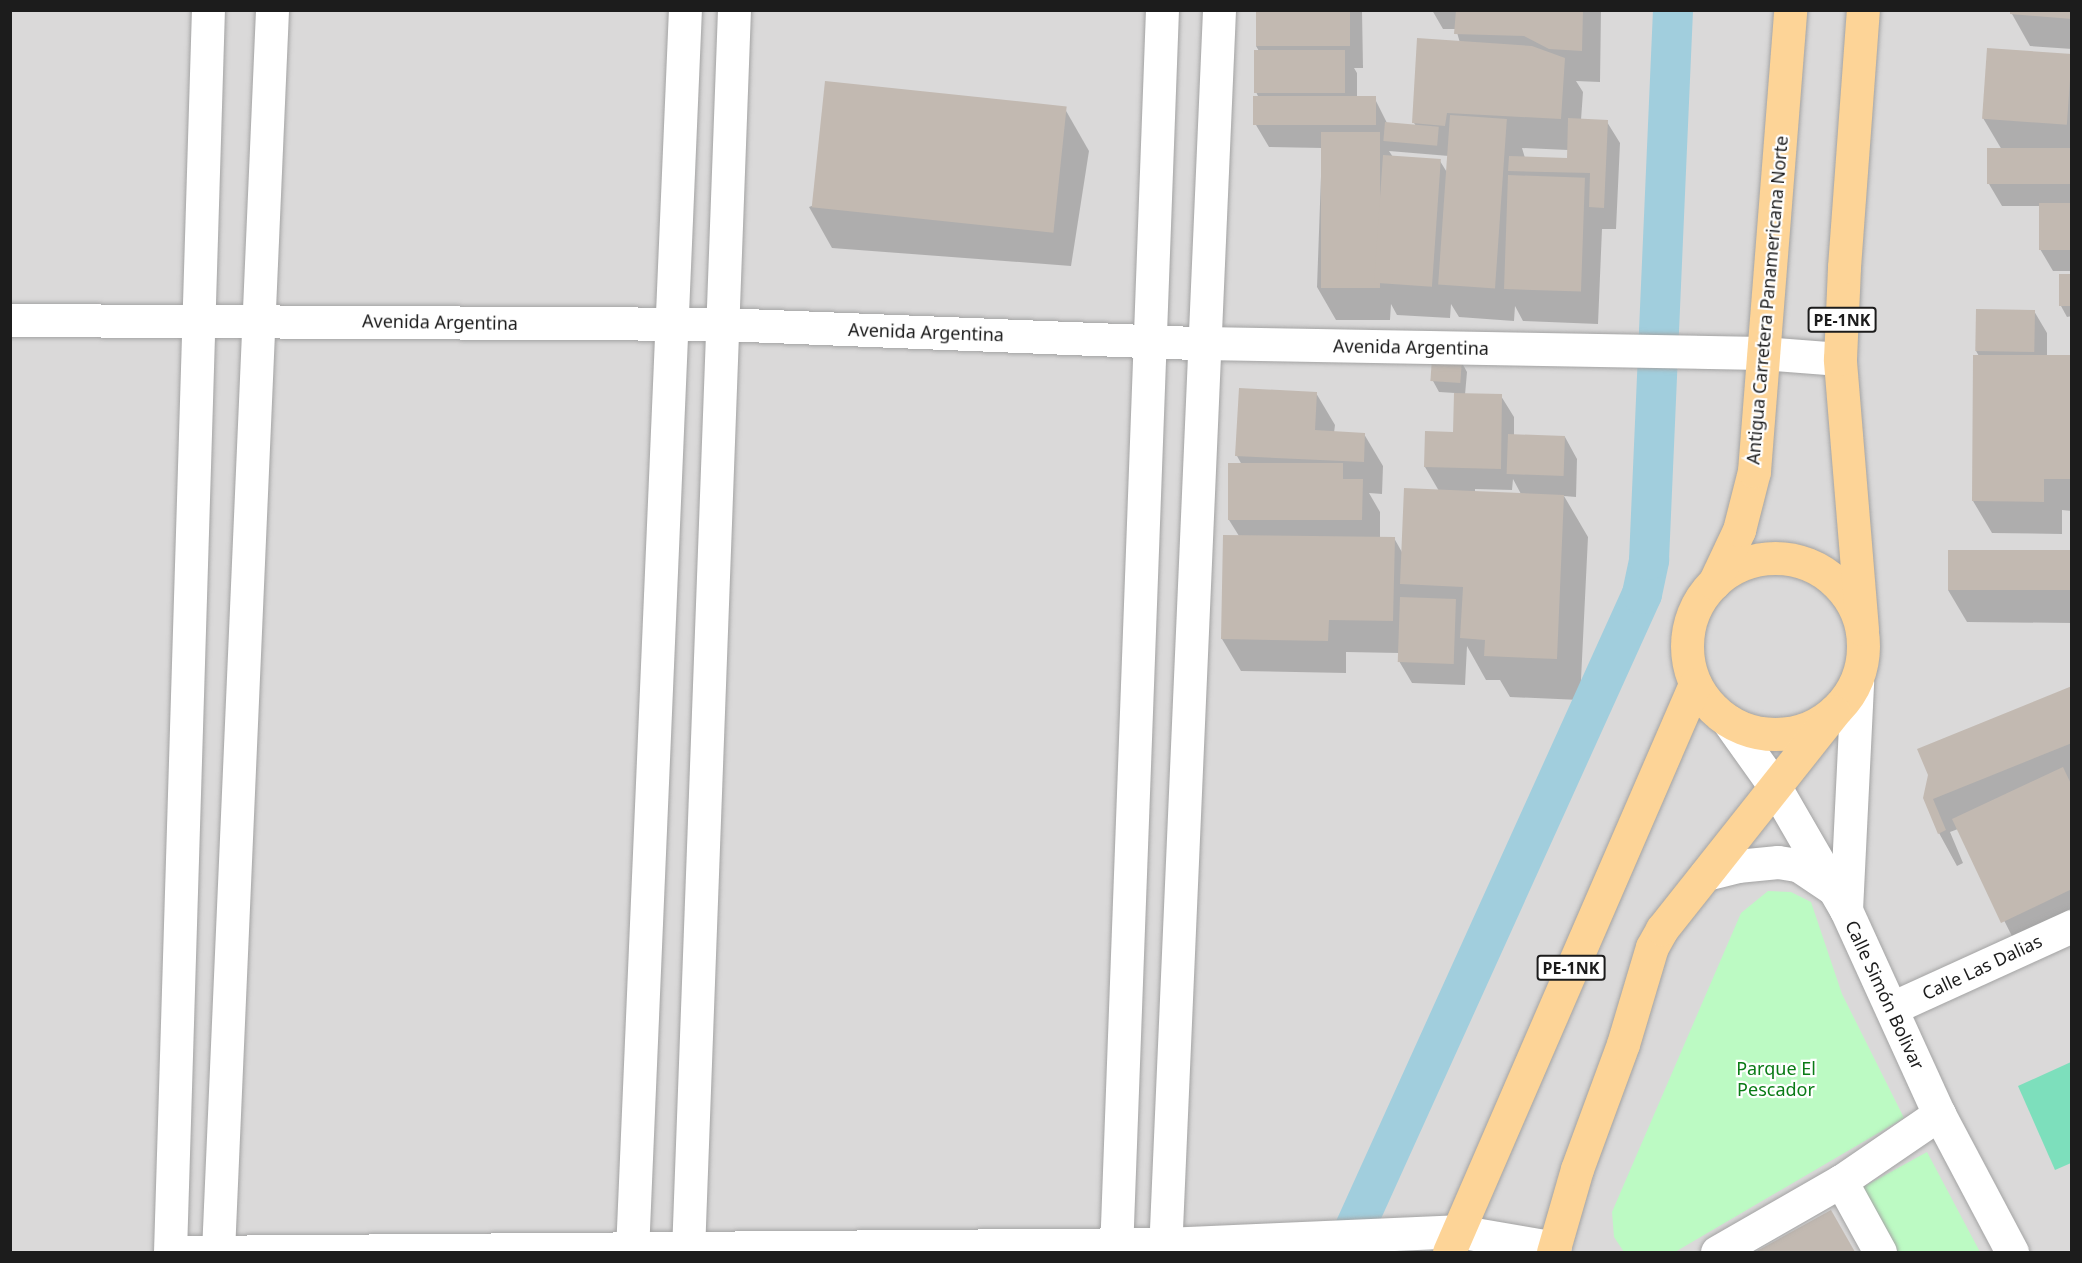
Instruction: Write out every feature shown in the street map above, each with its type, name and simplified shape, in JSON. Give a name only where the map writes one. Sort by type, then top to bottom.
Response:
[{"type":"main road","name":"Antigua Carretera Panamericana Norte","points":[[1714,583],[1739,530],[1754,471],[1790,10]]},
{"type":"main road","name":"PE-1NK","points":[[1556,1251],[1577,1169],[1623,1044],[1652,947],[1857,681],[1864,655],[1840,358],[1844,267],[1863,10]]},
{"type":"main road","name":"PE-1NK","points":[[1834,712],[1810,727],[1783,734],[1755,732],[1728,721],[1709,705],[1695,684],[1687,658],[1688,630],[1697,604],[1714,583],[1736,567],[1762,559],[1789,559],[1815,567],[1832,577],[1845,593],[1862,629]]},
{"type":"main road","name":"PE-1NK","points":[[1453,1242],[1695,684]]},
{"type":"street","points":[[170,1252],[208,10]]},
{"type":"street","points":[[218,1252],[272,10]]},
{"type":"street","points":[[632,1250],[685,10]]},
{"type":"street","points":[[688,1251],[734,10]]},
{"type":"street","points":[[1116,1248],[1162,10]]},
{"type":"street","points":[[1165,1248],[1219,10]]},
{"type":"street","name":"Avenida Argentina","points":[[10,321],[200,319],[721,324],[1203,343],[1762,353],[1840,358]]},
{"type":"street","name":"Calle Simón Bolivar","points":[[1857,681],[1840,900],[1892,1008],[1939,1114],[2012,1252]]},
{"type":"street","points":[[1728,721],[1775,786],[1840,900]]},
{"type":"street","points":[[1706,874],[1737,866],[1778,862],[1798,865],[1840,900]]},
{"type":"street","name":"Calle Las Dalias","points":[[1892,1008],[2072,926]]},
{"type":"street","points":[[1717,1252],[1841,1181],[1939,1114]]},
{"type":"street","points":[[1841,1181],[1880,1252]]},
{"type":"street","points":[[187,1252],[1165,1248],[1453,1242],[1556,1251]]},
{"type":"shaded area","points":[[11,11],[2071,11],[2071,1252],[11,1252]]},
{"type":"green space","name":"Parque El Pescador","points":[[1768,891],[1791,892],[1811,902],[1842,994],[1904,1118],[1675,1252],[1624,1252],[1614,1237],[1612,1212],[1741,913]]},
{"type":"green space","points":[[2071,1062],[2071,1163],[2055,1170],[2018,1086]]},
{"type":"green space","points":[[1927,1152],[1980,1252],[1891,1252],[1856,1191]]},
{"type":"building","points":[[1256,10],[1350,10],[1350,46],[1256,46]]},
{"type":"building","points":[[1456,10],[1583,10],[1582,51],[1549,49],[1524,36],[1454,34]]},
{"type":"building","points":[[2010,10],[2072,10],[2072,19],[2010,14]]},
{"type":"building","points":[[1417,38],[1532,46],[1565,58],[1561,119],[1447,113],[1445,126],[1412,123]]},
{"type":"building","points":[[1987,48],[2072,54],[2067,125],[1982,119]]},
{"type":"building","points":[[1254,50],[1345,50],[1345,93],[1254,93]]},
{"type":"building","points":[[825,81],[1067,106],[1053,233],[812,207]]},
{"type":"building","points":[[1253,96],[1376,96],[1376,125],[1253,125]]},
{"type":"building","points":[[1450,115],[1507,119],[1495,289],[1438,285]]},
{"type":"building","points":[[1568,118],[1608,120],[1604,208],[1589,207],[1590,173],[1508,171],[1509,156],[1567,158]]},
{"type":"building","points":[[1385,122],[1439,127],[1437,146],[1383,141]]},
{"type":"building","points":[[1321,132],[1380,132],[1380,288],[1321,288]]},
{"type":"building","points":[[1987,148],[2072,148],[2072,184],[1987,184]]},
{"type":"building","points":[[1383,155],[1441,159],[1432,287],[1374,283]]},
{"type":"building","points":[[1508,175],[1585,178],[1581,292],[1504,289]]},
{"type":"building","points":[[2039,203],[2072,203],[2072,250],[2039,250]]},
{"type":"building","points":[[2059,274],[2072,274],[2072,306],[2059,306]]},
{"type":"building","points":[[1976,309],[2035,310],[2034,352],[1975,351]]},
{"type":"building","points":[[1973,355],[2072,355],[2072,479],[2044,479],[2044,502],[1972,501]]},
{"type":"building","points":[[1432,358],[1462,360],[1460,383],[1430,381]]},
{"type":"building","points":[[1239,388],[1317,392],[1315,430],[1365,433],[1364,462],[1235,456]]},
{"type":"building","points":[[1454,393],[1502,394],[1501,469],[1424,467],[1425,431],[1453,432]]},
{"type":"building","points":[[1508,434],[1565,436],[1564,476],[1507,474]]},
{"type":"building","points":[[1228,463],[1343,463],[1343,479],[1363,479],[1362,520],[1228,520]]},
{"type":"building","points":[[1404,488],[1564,495],[1557,659],[1484,656],[1485,640],[1460,638],[1463,587],[1400,584]]},
{"type":"building","points":[[1223,535],[1395,537],[1393,621],[1329,620],[1328,641],[1221,639]]},
{"type":"building","points":[[1948,550],[2072,550],[2072,590],[1948,590]]},
{"type":"building","points":[[1400,597],[1456,599],[1454,664],[1398,662]]},
{"type":"building","points":[[2072,686],[2072,743],[1933,799],[1946,830],[1938,834],[1923,798],[1928,775],[1917,749]]},
{"type":"building","points":[[2063,767],[2072,786],[2072,889],[2001,923],[1952,819]]},
{"type":"building","points":[[1831,1210],[1855,1252],[1755,1252]]},
{"type":"waterway","points":[[1344,1252],[1642,594],[1649,560],[1673,10]]}]
